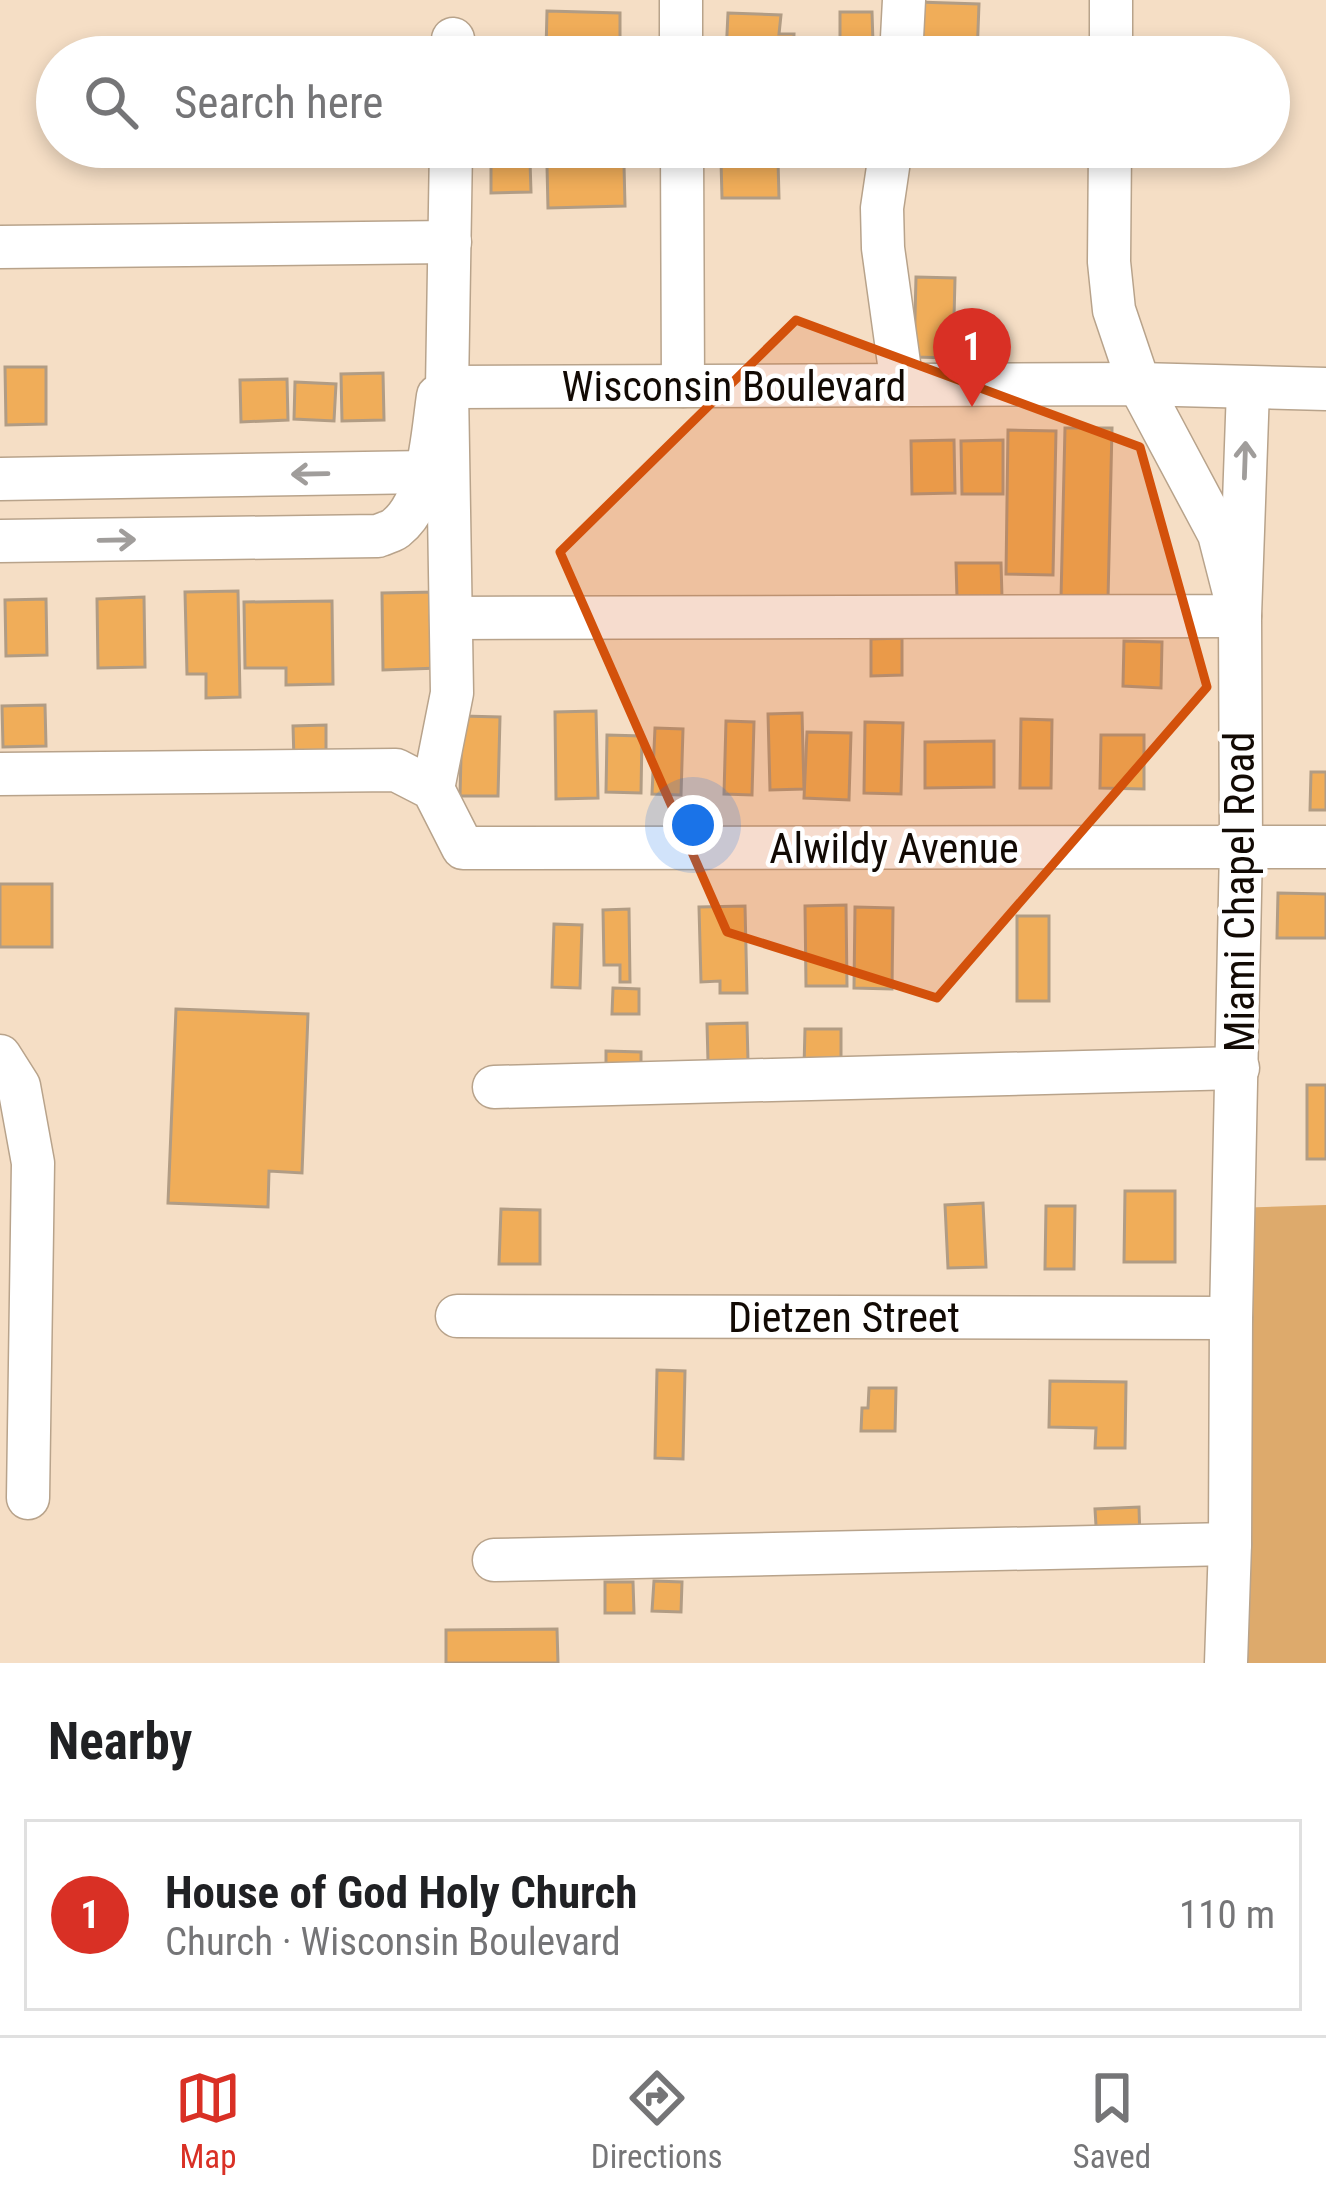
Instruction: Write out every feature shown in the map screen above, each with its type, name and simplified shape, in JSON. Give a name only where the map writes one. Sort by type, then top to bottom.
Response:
[{"type":"street","points":[[681,0],[682,36]]},
{"type":"street","points":[[902,36],[904,0]]},
{"type":"street","points":[[1111,0],[1111,36]]},
{"type":"street","points":[[0,774],[396,770],[433,790],[452,693],[447,389],[451,168]]},
{"type":"street","points":[[682,168],[683,386]]},
{"type":"street","points":[[888,168],[883,248],[902,385]]},
{"type":"street","name":"Miami Chapel Road","points":[[1110,168],[1114,310],[1139,384],[1220,534],[1240,616],[1241,848],[1226,1663]]},
{"type":"street","points":[[0,248],[449,242]]},
{"type":"street","name":"Wisconsin Boulevard","points":[[447,389],[1139,384],[1326,389]]},
{"type":"street","points":[[0,541],[378,536],[396,529],[420,496],[438,397],[447,389]]},
{"type":"street","points":[[451,618],[1240,616],[1248,389]]},
{"type":"street","points":[[0,478],[427,472]]},
{"type":"street","name":"Alwildy Avenue","points":[[433,790],[463,848],[1326,848]]},
{"type":"street","points":[[0,1056],[19,1086],[34,1163],[15,1353],[28,1498]]},
{"type":"street","points":[[494,1087],[1238,1068]]},
{"type":"street","name":"Dietzen Street","points":[[457,1316],[1231,1318]]},
{"type":"street","points":[[494,1560],[1230,1544]]},
{"type":"highlighted area","points":[[796,320],[1140,447],[1207,687],[937,998],[727,932],[560,552]]},
{"type":"shaded area","points":[[1326,1205],[1326,1663],[1227,1663],[1234,1208]]},
{"type":"building","points":[[917,2],[979,4],[978,36],[916,36]]},
{"type":"building","points":[[547,11],[620,13],[620,36],[546,36]]},
{"type":"building","points":[[840,12],[872,12],[873,36],[840,36]]},
{"type":"building","points":[[728,13],[781,15],[779,34],[794,34],[794,36],[727,36]]},
{"type":"building","points":[[491,168],[530,168],[531,192],[491,193]]},
{"type":"building","points":[[547,168],[624,168],[625,206],[548,208]]},
{"type":"building","points":[[721,168],[778,168],[779,198],[722,198]]},
{"type":"building","points":[[916,277],[955,278],[953,358],[914,357]]},
{"type":"building","points":[[5,367],[46,367],[46,424],[6,425]]},
{"type":"building","points":[[383,373],[384,420],[342,421],[341,374]]},
{"type":"building","points":[[287,379],[288,420],[241,422],[240,380]]},
{"type":"building","points":[[295,382],[336,384],[334,421],[294,419]]},
{"type":"building","points":[[1065,428],[1112,428],[1108,599],[1061,598]]},
{"type":"building","points":[[1008,430],[1056,431],[1053,575],[1006,574]]},
{"type":"building","points":[[954,440],[955,493],[912,494],[911,441]]},
{"type":"building","points":[[1003,440],[1003,494],[962,494],[961,441]]},
{"type":"building","points":[[956,563],[1001,563],[1002,597],[957,597]]},
{"type":"building","points":[[238,591],[240,697],[206,698],[206,674],[187,674],[185,592]]},
{"type":"building","points":[[438,592],[439,668],[383,670],[382,593]]},
{"type":"building","points":[[144,597],[145,667],[98,668],[97,599]]},
{"type":"building","points":[[46,599],[47,655],[6,656],[5,600]]},
{"type":"building","points":[[332,601],[333,684],[286,685],[286,668],[245,668],[244,602]]},
{"type":"building","points":[[902,638],[902,675],[871,676],[871,639]]},
{"type":"building","points":[[1124,641],[1162,642],[1161,688],[1123,686]]},
{"type":"building","points":[[45,705],[46,746],[3,747],[2,706]]},
{"type":"building","points":[[596,711],[598,798],[556,799],[555,712]]},
{"type":"building","points":[[802,713],[804,789],[770,790],[768,714]]},
{"type":"building","points":[[462,716],[500,717],[498,796],[460,796]]},
{"type":"building","points":[[1021,719],[1052,720],[1051,788],[1020,788]]},
{"type":"building","points":[[726,721],[754,722],[752,795],[724,794]]},
{"type":"building","points":[[865,722],[903,723],[901,794],[864,793]]},
{"type":"building","points":[[326,725],[326,759],[294,760],[293,726]]},
{"type":"building","points":[[655,728],[683,729],[681,795],[652,794]]},
{"type":"building","points":[[807,732],[851,733],[849,800],[804,798]]},
{"type":"building","points":[[607,735],[642,736],[641,793],[606,792]]},
{"type":"building","points":[[1101,735],[1144,735],[1144,789],[1100,788]]},
{"type":"building","points":[[994,741],[994,787],[925,788],[925,742]]},
{"type":"building","points":[[1311,772],[1326,772],[1326,810],[1310,810]]},
{"type":"building","points":[[0,884],[52,884],[52,947],[0,947]]},
{"type":"building","points":[[1278,893],[1326,894],[1326,938],[1277,938]]},
{"type":"building","points":[[846,905],[847,986],[806,986],[805,906]]},
{"type":"building","points":[[745,906],[747,993],[720,993],[720,981],[701,982],[699,907]]},
{"type":"building","points":[[855,907],[893,908],[892,989],[854,988]]},
{"type":"building","points":[[629,909],[630,982],[620,982],[620,965],[604,965],[603,910]]},
{"type":"building","points":[[1017,916],[1049,916],[1049,1001],[1017,1001]]},
{"type":"building","points":[[554,924],[582,925],[580,988],[552,987]]},
{"type":"building","points":[[613,988],[639,989],[639,1014],[612,1014]]},
{"type":"building","points":[[176,1009],[308,1014],[302,1173],[269,1171],[268,1207],[168,1203]]},
{"type":"building","points":[[747,1023],[748,1061],[708,1061],[707,1024]]},
{"type":"building","points":[[805,1029],[841,1029],[841,1068],[804,1067]]},
{"type":"building","points":[[606,1051],[641,1052],[641,1075],[606,1074]]},
{"type":"building","points":[[1307,1085],[1326,1085],[1326,1159],[1307,1159]]},
{"type":"building","points":[[1125,1191],[1175,1191],[1175,1262],[1124,1262]]},
{"type":"building","points":[[983,1203],[986,1267],[948,1268],[945,1205]]},
{"type":"building","points":[[1046,1206],[1075,1206],[1074,1269],[1045,1269]]},
{"type":"building","points":[[501,1209],[540,1210],[540,1264],[499,1264]]},
{"type":"building","points":[[657,1370],[685,1371],[683,1459],[655,1458]]},
{"type":"building","points":[[1050,1381],[1126,1382],[1125,1448],[1095,1448],[1096,1428],[1049,1427]]},
{"type":"building","points":[[869,1388],[896,1388],[895,1431],[861,1431]]},
{"type":"building","points":[[1139,1507],[1140,1540],[1097,1542],[1095,1509]]},
{"type":"building","points":[[654,1581],[682,1582],[681,1612],[652,1611]]},
{"type":"building","points":[[605,1582],[633,1582],[634,1613],[605,1613]]},
{"type":"building","points":[[557,1629],[558,1663],[446,1663],[446,1630]]},
{"type":"place","name":"House of God Holy Church","points":[[972,407]]}]
